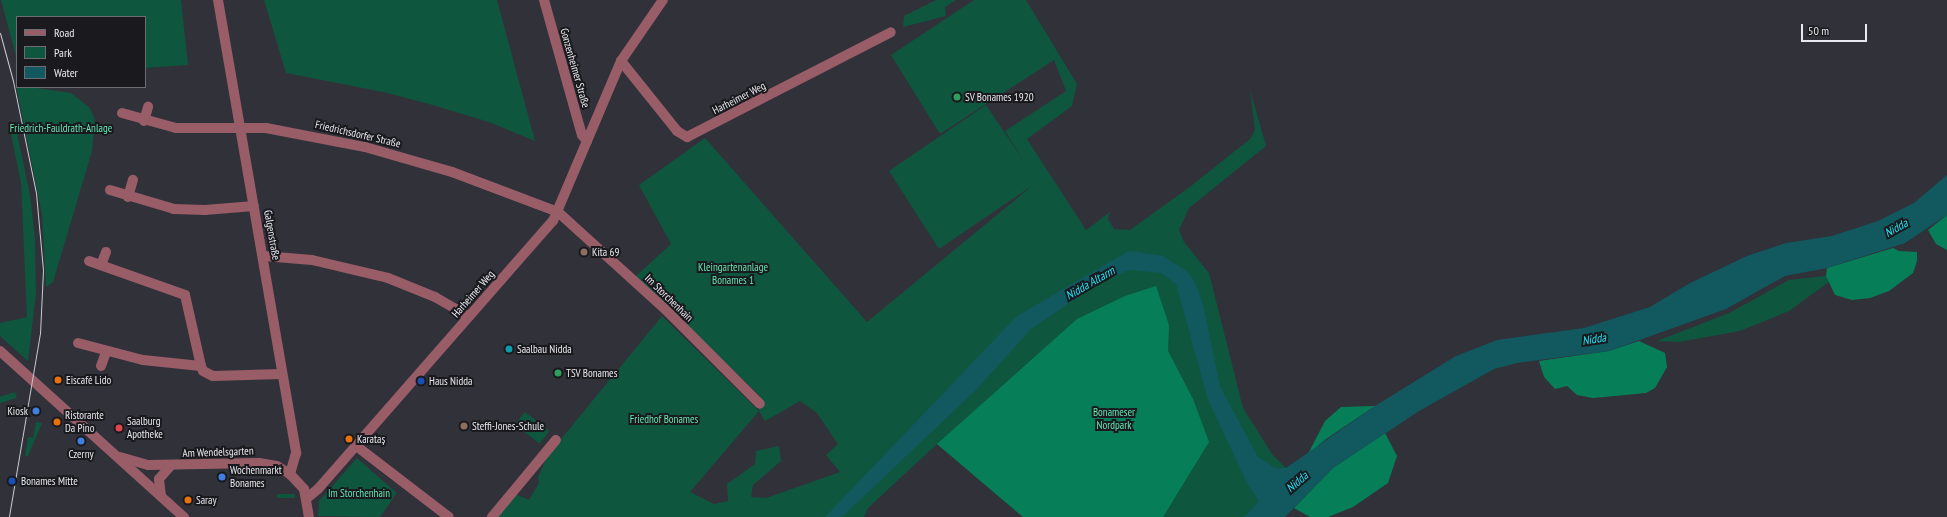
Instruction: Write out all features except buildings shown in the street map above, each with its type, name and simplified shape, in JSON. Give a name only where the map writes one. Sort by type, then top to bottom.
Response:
[{"type":"street","name":"Galgenstraße","points":[[218,0],[242,128],[296,453],[290,474]]},
{"type":"street","name":"Gonzenheimer Straße","points":[[544,0],[582,135],[587,141]]},
{"type":"street","name":"Harheimer Weg","points":[[307,498],[469,317],[558,212],[621,61],[663,0]]},
{"type":"street","name":"Harheimer Weg","points":[[621,61],[677,131],[687,137],[891,32]]},
{"type":"street","points":[[144,121],[148,106]]},
{"type":"street","name":"Friedrichsdorfer Straße","points":[[122,113],[144,121],[192,129],[266,128],[295,132],[400,156],[480,182],[558,212]]},
{"type":"street","points":[[128,197],[133,180]]},
{"type":"street","points":[[110,190],[128,197],[158,205],[191,210],[254,206]]},
{"type":"street","name":"Im Storchenhain","points":[[558,212],[665,309],[760,404]]},
{"type":"street","points":[[101,266],[106,252]]},
{"type":"street","points":[[264,256],[312,260],[393,280],[435,297],[469,317]]},
{"type":"street","points":[[89,261],[185,295],[200,366],[203,371],[213,376],[282,374]]},
{"type":"street","points":[[78,343],[106,352],[143,360],[200,366]]},
{"type":"street","points":[[0,351],[184,517]]},
{"type":"street","points":[[101,366],[106,352]]},
{"type":"street","points":[[492,517],[556,440]]},
{"type":"street","points":[[355,445],[449,517]]},
{"type":"street","name":"Am Wendelsgarten","points":[[116,456],[134,463],[171,465],[259,463],[277,466],[290,474],[304,489],[307,498]]},
{"type":"street","points":[[161,496],[159,479],[171,465]]},
{"type":"street","points":[[307,498],[309,517]]},
{"type":"green space","points":[[1,0],[181,0],[188,65],[146,68],[146,16],[16,16],[16,56]]},
{"type":"green space","points":[[264,0],[497,0],[535,141],[489,122],[429,104],[383,92],[286,73]]},
{"type":"green space","points":[[936,0],[956,0],[945,7],[946,16],[903,27],[904,16]]},
{"type":"green space","points":[[974,0],[1026,0],[1077,84],[1072,106],[1027,139],[1086,230],[1110,212],[1108,219],[1114,229],[1130,230],[1191,186],[1250,139],[1255,130],[1250,90],[1266,146],[1189,208],[1179,230],[1184,242],[1209,273],[1243,408],[1272,454],[1286,468],[1247,517],[1023,517],[937,444],[868,508],[864,517],[497,517],[515,494],[529,500],[539,483],[538,477],[548,455],[662,316],[759,411],[760,396],[636,276],[671,244],[639,185],[705,138],[867,322],[1033,185],[939,249],[889,171],[986,105],[1025,163],[1005,131],[1066,91],[1054,60],[940,134],[891,55]],"holes":[[[800,401],[817,413],[838,444],[826,455],[840,472],[766,498],[751,497],[753,485],[781,461],[779,446],[756,451],[755,464],[727,484],[728,501],[714,504],[690,492],[759,411],[765,421]]]},
{"type":"green space","name":"Friedrich-Fauldrath-Anlage","points":[[17,88],[37,88],[71,93],[90,108],[95,120],[92,151],[53,282],[46,287],[42,215]]},
{"type":"green space","points":[[17,133],[30,195],[35,238],[36,293],[28,361],[0,336],[0,323],[27,317],[21,183],[11,134]]},
{"type":"green space","points":[[1947,215],[1947,250],[1936,244],[1928,230]]},
{"type":"green space","points":[[1893,248],[1899,251],[1917,252],[1917,261],[1913,273],[1889,291],[1870,298],[1852,300],[1835,295],[1826,276],[1827,268]]},
{"type":"green space","points":[[1826,276],[1829,282],[1789,311],[1740,331],[1679,342],[1657,341],[1729,313],[1789,280]]},
{"type":"green space","name":"Bonameser Nordpark","points":[[1156,286],[1169,325],[1168,351],[1193,399],[1209,442],[1163,517],[1023,517],[937,444],[1077,319],[1125,296]]},
{"type":"green space","points":[[1639,341],[1665,353],[1667,367],[1655,388],[1646,393],[1593,398],[1577,395],[1567,386],[1555,389],[1544,377],[1539,361],[1609,351]]},
{"type":"green space","points":[[15,392],[17,398],[0,403],[0,397]]},
{"type":"green space","points":[[1375,406],[1326,439],[1308,454],[1325,421],[1341,407]]},
{"type":"green space","points":[[525,412],[549,431],[540,444],[515,425]]},
{"type":"green space","points":[[36,422],[42,423],[28,456],[25,456],[28,437],[33,438]]},
{"type":"green space","points":[[1385,433],[1397,456],[1388,483],[1353,507],[1328,517],[1310,517],[1294,508],[1333,468]]},
{"type":"green space","name":"Im Storchenhain","points":[[357,458],[397,493],[380,517],[318,516],[319,501]]},
{"type":"green space","points":[[277,494],[295,494],[295,498],[277,498]]},
{"type":"water","points":[[1947,175],[1947,215],[1905,243],[1827,268],[1785,276],[1726,309],[1609,351],[1517,363],[1494,369],[1419,411],[1333,468],[1285,517],[1244,517],[1259,501],[1247,483],[1208,400],[1176,284],[1161,273],[1129,270],[1099,283],[1031,329],[976,390],[842,517],[825,517],[1017,316],[1125,253],[1133,251],[1163,256],[1188,272],[1195,282],[1203,304],[1220,386],[1258,457],[1275,468],[1286,468],[1375,406],[1456,356],[1497,340],[1584,328],[1650,307],[1690,283],[1747,256],[1786,243],[1832,236],[1878,221],[1914,203]]},
{"type":"tram line","points":[[0,33],[13,81],[36,193],[43,270],[40,333],[9,517]]},
{"type":"place","name":"SV Bonames 1920","points":[[957,97]]},
{"type":"place","name":"Kita 69","points":[[584,252]]},
{"type":"place","name":"Saalbau Nidda","points":[[509,349]]},
{"type":"place","name":"TSV Bonames","points":[[558,373]]},
{"type":"place","name":"Eiscafé Lido","points":[[58,380]]},
{"type":"place","name":"Haus Nidda","points":[[421,381]]},
{"type":"place","name":"Kiosk","points":[[36,411]]},
{"type":"place","name":"Ristorante Da Pino","points":[[57,422]]},
{"type":"place","name":"Steffi-Jones-Schule","points":[[464,426]]},
{"type":"place","name":"Saalburg Apotheke","points":[[119,428]]},
{"type":"place","name":"Karataş","points":[[349,439]]},
{"type":"place","name":"Czerny","points":[[81,441]]},
{"type":"place","name":"Wochenmarkt Bonames","points":[[222,477]]},
{"type":"place","name":"Bonames Mitte","points":[[12,481]]},
{"type":"place","name":"Saray","points":[[188,500]]},
{"type":"water label","name":"Nidda","points":[[1896,228]]},
{"type":"water label","name":"Nidda Altarm","points":[[1090,283]]},
{"type":"water label","name":"Nidda","points":[[1594,339]]},
{"type":"water label","name":"Nidda","points":[[1297,482]]},
{"type":"park label","name":"Kleingartenanlage Bonames 1","points":[[733,274]]},
{"type":"park label","name":"Friedhof Bonames","points":[[664,419]]}]
